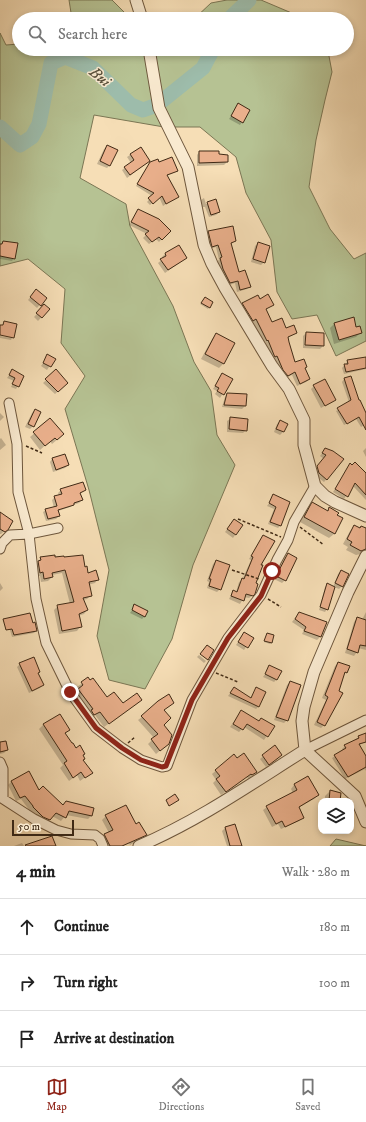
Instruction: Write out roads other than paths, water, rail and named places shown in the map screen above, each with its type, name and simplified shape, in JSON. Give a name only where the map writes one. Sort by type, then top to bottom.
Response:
[{"type":"street","points":[[136,0],[140,12]]},
{"type":"street","points":[[149,56],[159,108],[188,167],[204,245],[212,264],[264,353],[289,389],[304,420],[304,445],[315,486],[325,496],[335,502],[366,516]]},
{"type":"street","points":[[9,403],[17,444],[18,492],[29,534],[36,600],[46,643],[70,692],[96,728],[122,748],[141,760],[162,767],[166,766],[192,700],[228,638],[261,596],[266,582],[288,540],[294,522],[315,486]]},
{"type":"street","points":[[0,550],[2,543],[10,534],[29,534],[58,528]]},
{"type":"street","points":[[366,556],[348,592],[314,672],[304,707],[302,721],[305,750],[355,796],[366,822]]},
{"type":"street","points":[[139,846],[166,835],[305,750],[366,720]]},
{"type":"street","points":[[0,762],[3,768],[1,798],[34,819],[56,830],[71,834],[95,835],[100,838],[104,846]]},
{"type":"waterway","name":"Bui","points":[[236,12],[249,0]]},
{"type":"waterway","name":"Bui","points":[[0,127],[20,145],[32,137],[39,124],[51,63],[65,57],[93,68],[131,105],[143,110],[157,105],[203,68],[209,56]]}]
